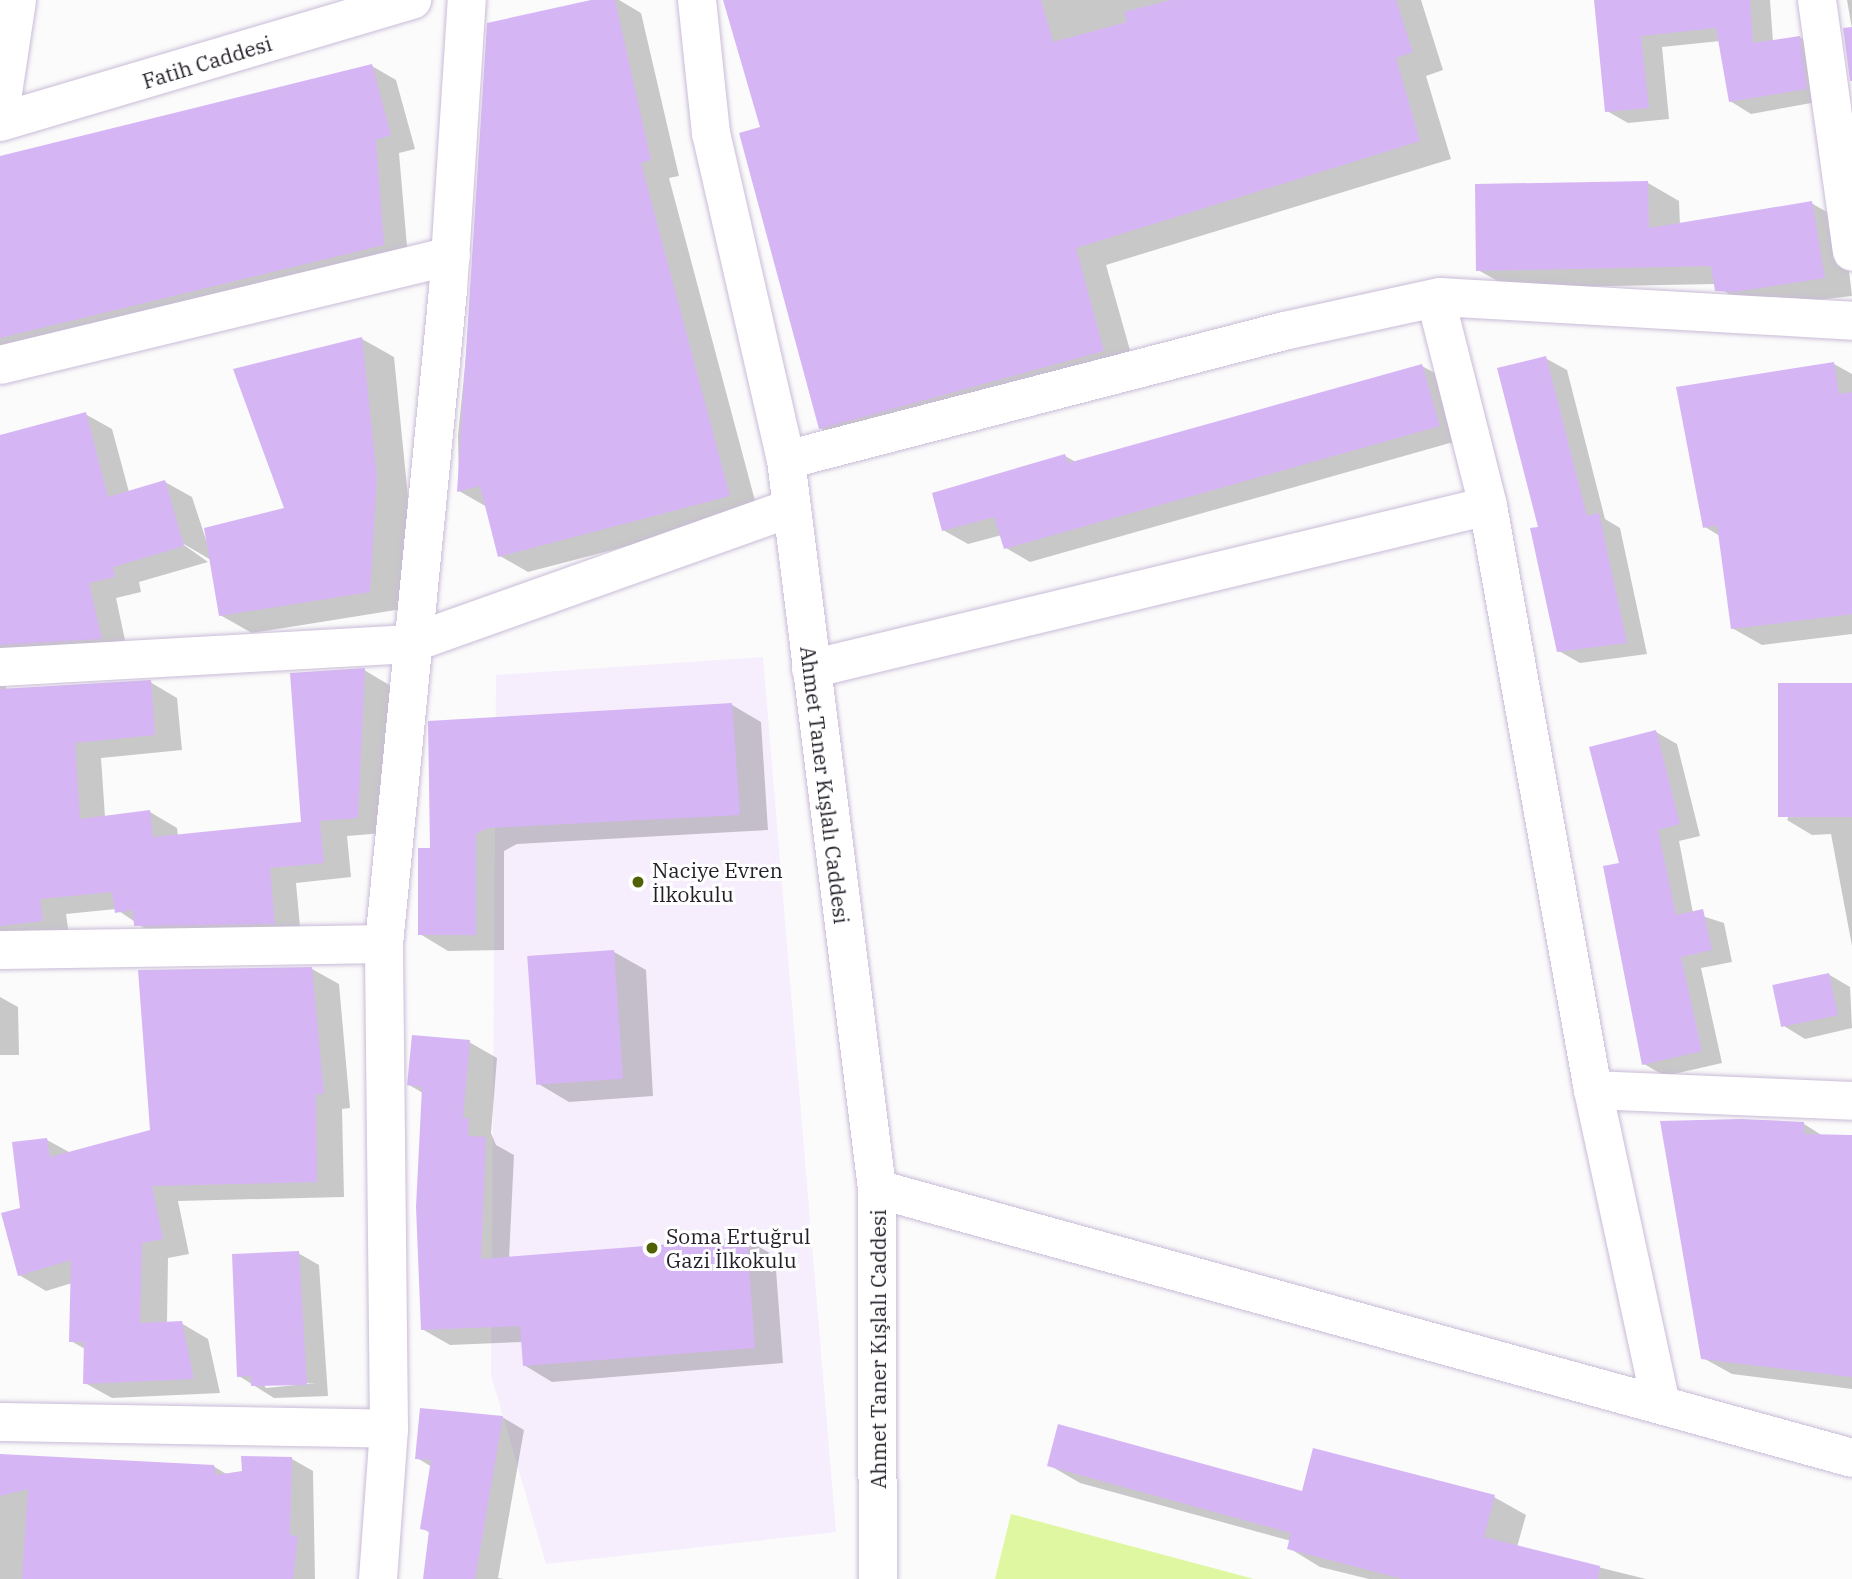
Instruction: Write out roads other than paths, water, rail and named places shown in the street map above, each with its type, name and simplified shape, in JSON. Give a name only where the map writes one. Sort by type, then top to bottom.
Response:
[{"type":"street","points":[[0,113],[17,0]]},
{"type":"street","name":"Fatih Caddesi","points":[[0,122],[412,0]]},
{"type":"street","points":[[378,1579],[389,1429],[384,944],[410,645],[451,256],[467,0]]},
{"type":"street","name":"Ahmet Taner Kışlalı Caddesi","points":[[697,0],[711,133],[786,460],[789,509],[877,1189],[878,1579]]},
{"type":"street","points":[[1817,0],[1852,252]]},
{"type":"street","points":[[0,365],[451,256]]},
{"type":"street","points":[[1437,300],[1488,506],[1593,1090],[1660,1401]]},
{"type":"street","points":[[786,460],[1284,331],[1437,300],[1852,321]]},
{"type":"street","points":[[811,669],[1488,506]]},
{"type":"street","points":[[0,667],[410,645],[789,509]]},
{"type":"street","points":[[0,950],[384,944]]},
{"type":"street","points":[[1593,1090],[1852,1101]]},
{"type":"street","points":[[877,1189],[1660,1401],[1852,1458]]},
{"type":"street","points":[[0,1422],[389,1429]]},
{"type":"place","name":"Naciye Evren İlkokulu","points":[[638,882]]},
{"type":"place","name":"Soma Ertuğrul Gazi İlkokulu","points":[[652,1248]]}]
